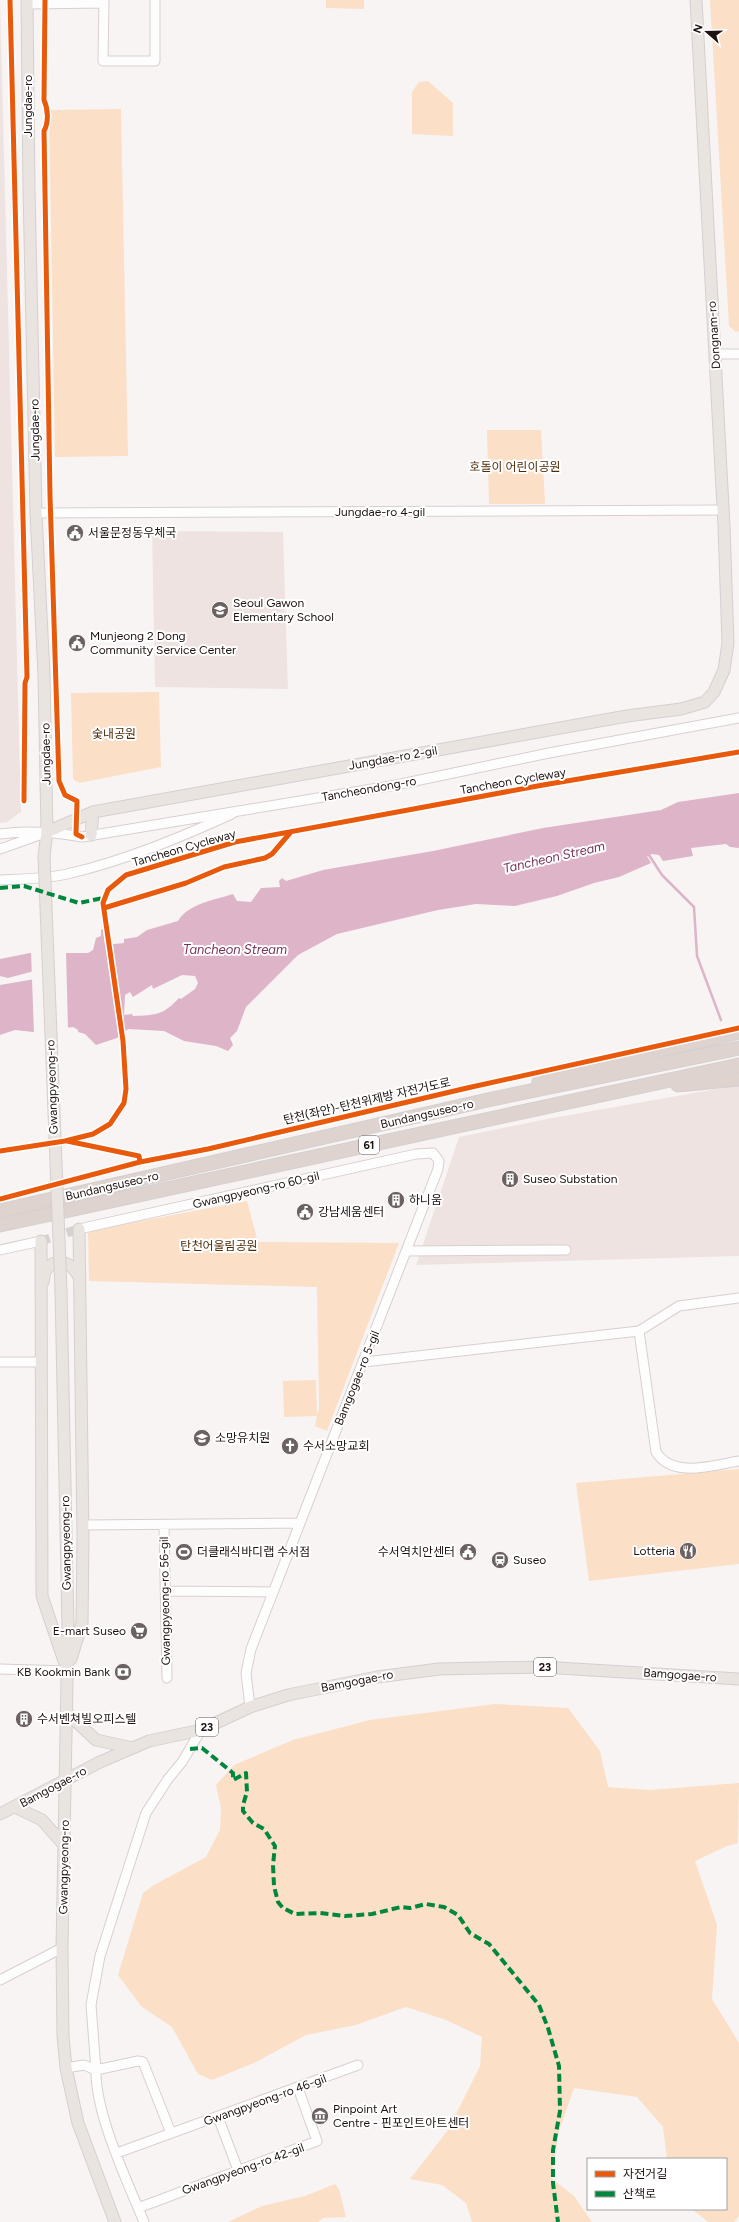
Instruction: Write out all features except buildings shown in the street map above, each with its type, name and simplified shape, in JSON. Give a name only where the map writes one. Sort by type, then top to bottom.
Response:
[{"type":"highway","points":[[492,1099],[565,1074],[739,1032]]},
{"type":"highway","name":"Bundangsuseo-ro","points":[[0,1211],[492,1099],[736,1048]]},
{"type":"highway","name":"Bundangsuseo-ro","points":[[0,1225],[738,1065]]},
{"type":"highway","points":[[618,1090],[739,1079]]},
{"type":"main road","name":"Dongnam-ro","points":[[696,0],[716,354],[723,510],[728,644],[724,670]]},
{"type":"main road","name":"Jungdae-ro","points":[[27,2],[29,190],[36,513],[44,675],[47,832],[44,856]]},
{"type":"main road","name":"Jungdae-ro 2-gil","points":[[47,832],[93,812],[627,716],[694,706],[705,702],[714,692],[724,670]]},
{"type":"main road","points":[[91,835],[93,812]]},
{"type":"main road","name":"Gwangpyeong-ro","points":[[44,856],[61,1291],[68,1671],[62,1948],[66,2068],[78,2123],[115,2222]]},
{"type":"main road","points":[[68,1671],[82,1623],[83,1525],[79,1229]]},
{"type":"main road","points":[[41,1241],[40,1362],[42,1596],[68,1671]]},
{"type":"main road","points":[[40,1291],[46,1270],[54,1264],[62,1262],[70,1264],[79,1277]]},
{"type":"main road","name":"Bamgogae-ro","points":[[0,1814],[65,1780],[149,1742],[201,1730],[250,1708],[288,1695],[325,1686],[404,1672],[439,1668],[542,1667],[739,1679]]},
{"type":"main road","points":[[67,1713],[96,1740],[134,1748]]},
{"type":"main road","points":[[15,1807],[42,1820],[64,1845]]},
{"type":"street","name":"Jungdae-ro","points":[[27,2],[104,2],[104,60],[155,61],[155,0]]},
{"type":"street","points":[[716,354],[739,354]]},
{"type":"street","name":"Jungdae-ro 4-gil","points":[[36,513],[723,510]]},
{"type":"street","name":"Tancheondong-ro","points":[[0,849],[47,832],[82,837],[245,808],[396,785],[549,753],[739,718]]},
{"type":"street","points":[[0,880],[65,874],[112,862],[187,835],[245,808]]},
{"type":"street","points":[[0,834],[23,831],[47,832]]},
{"type":"street","name":"Gwangpyeong-ro 60-gil","points":[[79,1229],[416,1154],[433,1153]]},
{"type":"street","name":"Bamgogae-ro 5-gil","points":[[250,1708],[246,1673],[251,1649],[298,1523],[364,1362],[438,1169],[439,1160],[433,1153]]},
{"type":"street","points":[[0,1250],[41,1241]]},
{"type":"street","points":[[406,1252],[566,1250]]},
{"type":"street","points":[[364,1362],[639,1331],[678,1306],[739,1298]]},
{"type":"street","points":[[639,1331],[656,1452],[662,1461],[673,1466],[684,1468],[739,1461]]},
{"type":"street","points":[[0,1362],[40,1362]]},
{"type":"street","name":"Gwangpyeong-ro 56-gil","points":[[83,1525],[298,1523]]},
{"type":"street","name":"Gwangpyeong-ro 56-gil","points":[[164,1525],[167,1678]]},
{"type":"street","points":[[165,1591],[272,1592]]},
{"type":"street","points":[[0,1669],[68,1671]]},
{"type":"street","points":[[144,2222],[108,2129],[96,2085],[91,2005],[100,1956],[146,1813],[168,1778],[182,1762],[201,1730]]},
{"type":"street","points":[[0,1980],[62,1948]]},
{"type":"street","points":[[66,2068],[84,2065],[96,2070],[138,2061],[143,2062],[171,2133]]},
{"type":"street","name":"Gwangpyeong-ro 46-gil","points":[[117,2153],[171,2133],[218,2118],[358,2065]]},
{"type":"street","name":"Gwangpyeong-ro 42-gil","points":[[138,2208],[317,2141],[298,2088]]},
{"type":"street","points":[[218,2118],[238,2170]]},
{"type":"shaded area","points":[[0,0],[21,812],[7,822],[0,823]]},
{"type":"shaded area","name":"Seoul Gawon Elementary School","points":[[152,531],[283,532],[288,689],[155,687]]},
{"type":"shaded area","points":[[739,1085],[739,1256],[416,1265],[459,1137],[547,1119]]},
{"type":"green space","points":[[326,0],[364,0],[364,9],[326,8]]},
{"type":"green space","points":[[710,0],[739,0],[739,331],[736,332],[729,326]]},
{"type":"green space","points":[[428,81],[453,103],[453,136],[412,134],[412,92],[419,82]]},
{"type":"green space","points":[[121,109],[128,456],[55,457],[49,110]]},
{"type":"green space","name":"호돌이 어린이공원","points":[[487,430],[541,430],[545,504],[489,504]]},
{"type":"green space","name":"숯내공원","points":[[159,692],[161,767],[79,783],[73,779],[71,693]]},
{"type":"green space","name":"탄천어울림공원","points":[[247,1201],[258,1242],[399,1243],[327,1431],[315,1426],[317,1416],[284,1417],[283,1381],[316,1380],[317,1415],[319,1408],[317,1287],[89,1281],[88,1231]]},
{"type":"green space","points":[[739,1469],[739,1564],[589,1581],[576,1483]]},
{"type":"green space","points":[[495,1704],[568,1708],[600,1751],[608,1787],[649,1790],[739,1783],[738,1843],[727,1846],[695,1861],[717,1925],[712,1999],[739,2043],[739,2216],[734,2222],[708,2222],[693,2210],[727,2210],[727,2158],[667,2158],[663,2127],[637,2097],[574,2088],[559,2131],[551,2178],[574,2196],[592,2222],[472,2222],[466,2203],[442,2185],[410,2179],[448,2130],[480,2066],[482,2037],[446,2020],[406,2007],[356,2025],[306,2035],[254,2063],[212,2080],[198,2074],[172,2027],[141,2006],[118,1975],[143,1893],[154,1885],[206,1857],[220,1830],[221,1808],[216,1785],[234,1765],[293,1740],[370,1720]]},
{"type":"green space","points":[[335,2184],[339,2189],[346,2217],[323,2218],[318,2222],[228,2222],[262,2206],[305,2196]]},
{"type":"water","name":"Tancheon Stream","points":[[739,793],[739,848],[730,847],[726,844],[691,848],[693,856],[663,861],[659,855],[652,854],[647,856],[651,863],[619,877],[594,883],[557,896],[515,906],[476,904],[438,910],[337,934],[298,955],[246,1007],[237,1031],[230,1038],[233,1045],[228,1051],[216,1046],[184,1041],[164,1031],[128,1029],[117,1038],[96,1045],[85,1034],[78,1032],[78,1030],[73,1027],[33,1032],[15,1030],[0,1035],[0,985],[35,979],[34,971],[8,978],[0,976],[0,959],[30,953],[88,953],[93,950],[96,938],[101,936],[101,930],[103,929],[105,945],[124,943],[124,939],[137,937],[147,930],[178,921],[195,906],[211,900],[233,894],[237,901],[251,902],[261,888],[280,887],[279,881],[282,878],[286,881],[323,870],[433,851],[543,828],[661,810],[678,802]],"holes":[[[182,975],[195,976],[198,983],[195,989],[181,999],[179,998],[164,1011],[148,1015],[124,1015],[125,995],[130,992],[133,997],[152,985],[153,989]]]},
{"type":"pier","points":[[31,951],[66,951],[68,1030],[34,1034]]},
{"type":"waterway","points":[[649,855],[662,875],[694,907],[697,956],[721,1020]]},
{"type":"tunnel","points":[[41,1241],[79,1229]]},
{"type":"marked path","points":[[0,888],[24,886],[79,903],[103,898]]},
{"type":"marked path","points":[[190,1749],[202,1748],[233,1773],[233,1780],[246,1773],[247,1792],[243,1805],[243,1811],[253,1823],[264,1829],[275,1846],[273,1865],[274,1886],[278,1902],[283,1908],[295,1914],[320,1913],[345,1916],[372,1914],[401,1907],[410,1908],[426,1904],[444,1907],[458,1915],[470,1933],[489,1944],[539,2005],[548,2028],[559,2066],[560,2111],[553,2150],[553,2183],[558,2222]]},
{"type":"cycle path","points":[[10,0],[27,677],[25,683],[24,801]]},
{"type":"cycle path","points":[[45,0],[44,100],[47,124],[44,131],[50,495],[59,781],[65,795],[77,801],[76,834],[82,837]]},
{"type":"cycle path","name":"Tancheon Cycleway","points":[[0,1151],[65,1141],[93,1134],[110,1124],[124,1103],[126,1089],[123,1041],[103,903],[108,890],[126,875],[235,842],[543,785],[739,752]]},
{"type":"cycle path","points":[[104,908],[186,883],[224,867],[265,858],[272,854],[290,833]]},
{"type":"cycle path","name":"탄천(좌안)-탄천위제방 자전거도로","points":[[0,1199],[140,1162],[208,1149],[467,1088],[739,1028]]},
{"type":"cycle path","points":[[67,1141],[139,1156],[140,1162]]},
{"type":"place","name":"서울문정동우체국","points":[[75,533]]},
{"type":"place","name":"Seoul Gawon Elementary School","points":[[220,610]]},
{"type":"place","name":"Munjeong 2 Dong Community Service Center","points":[[77,643]]},
{"type":"place","name":"Suseo Substation","points":[[510,1179]]},
{"type":"place","name":"하니움","points":[[396,1200]]},
{"type":"place","name":"강남세움센터","points":[[305,1212]]},
{"type":"place","name":"소망유치원","points":[[202,1438]]},
{"type":"place","name":"수서소망교회","points":[[290,1446]]},
{"type":"place","name":"Lotteria","points":[[688,1551]]},
{"type":"place","name":"더클래식바디랩 수서점","points":[[184,1552]]},
{"type":"place","name":"수서역치안센터","points":[[468,1552]]},
{"type":"place","name":"Suseo","points":[[500,1560]]},
{"type":"place","name":"E-mart Suseo","points":[[139,1631]]},
{"type":"place","name":"KB Kookmin Bank","points":[[123,1672]]},
{"type":"place","name":"수서벤쳐빌오피스텔","points":[[24,1719]]},
{"type":"place","name":"Pinpoint Art Centre - 핀포인트아트센터","points":[[320,2116]]}]
